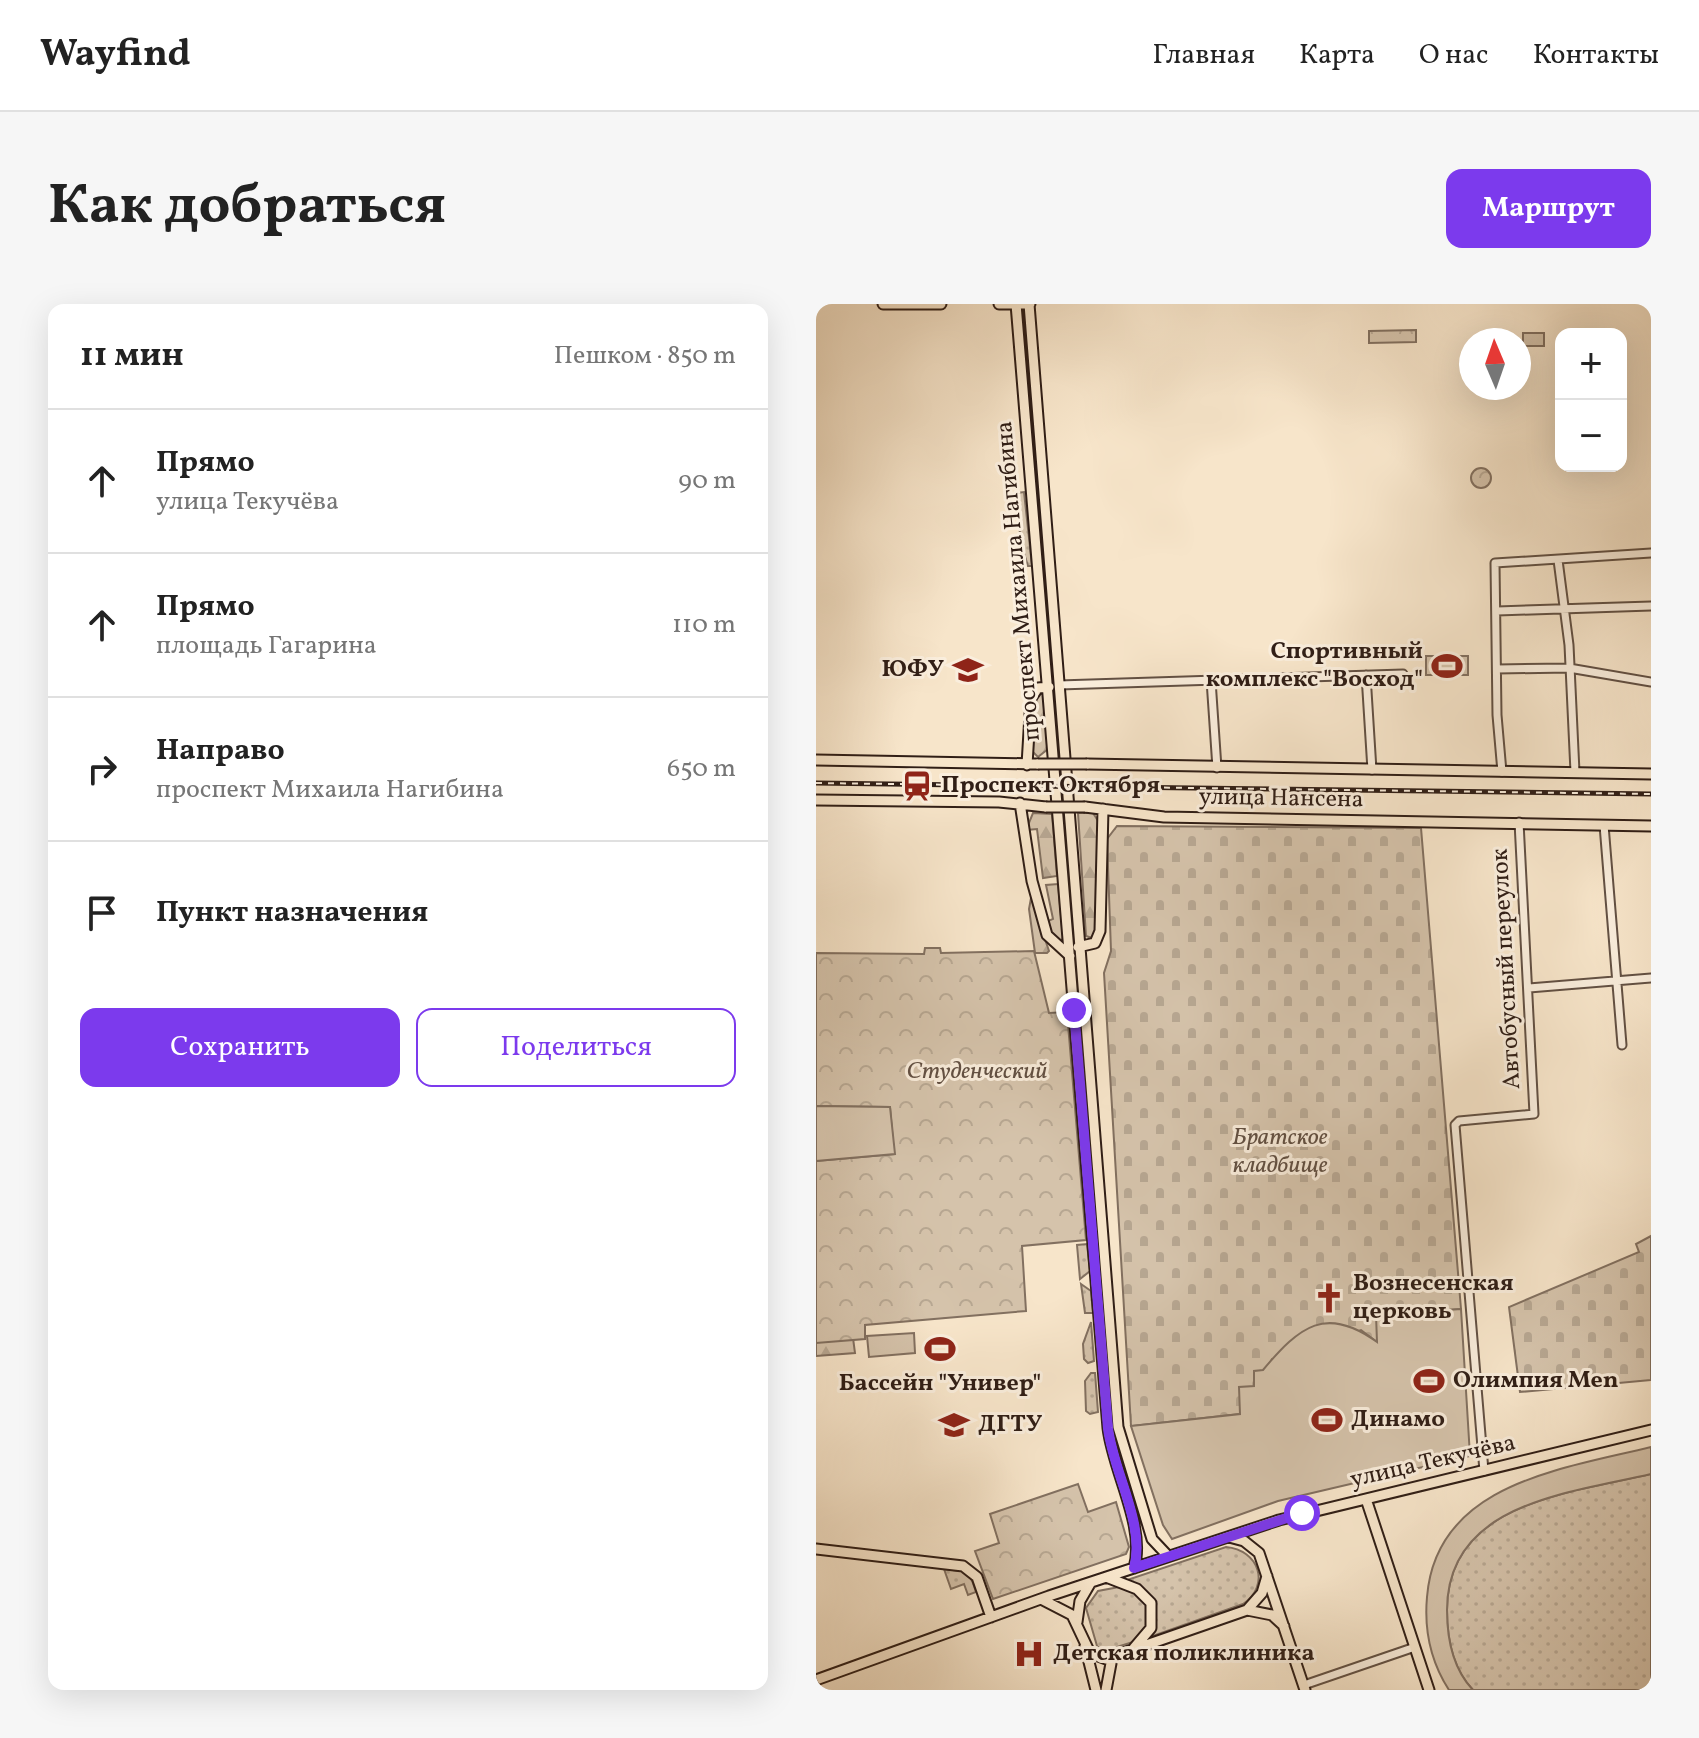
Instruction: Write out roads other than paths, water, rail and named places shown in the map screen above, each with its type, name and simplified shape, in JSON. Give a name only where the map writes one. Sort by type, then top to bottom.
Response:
[{"type":"main road","points":[[883,304],[941,304]]},
{"type":"main road","points":[[999,304],[1030,304]]},
{"type":"main road","name":"проспект Михаила Нагибина","points":[[1016,304],[1078,947],[1118,1427],[1152,1539],[1168,1556]]},
{"type":"main road","name":"проспект Михаила Нагибина","points":[[1030,304],[1070,956],[1108,1428],[1116,1470],[1136,1531],[1138,1544],[1134,1568]]},
{"type":"main road","points":[[1032,764],[1031,698],[1038,688],[1054,686]]},
{"type":"main road","name":"улица Нансена","points":[[816,760],[1651,774]]},
{"type":"main road","name":"улица Нансена","points":[[816,800],[1020,803],[1164,817],[1651,826]]},
{"type":"main road","points":[[999,802],[1015,811],[1022,822]]},
{"type":"main road","points":[[1020,803],[1032,881],[1046,932],[1070,956]]},
{"type":"main road","points":[[1022,822],[1041,807]]},
{"type":"main road","points":[[1078,947],[1095,943],[1100,931],[1103,809]]},
{"type":"main road","points":[[1058,947],[1069,941]]},
{"type":"main road","name":"улица Текучёва","points":[[1105,1577],[1302,1513],[1651,1430]]},
{"type":"main road","points":[[1366,1499],[1429,1690]]},
{"type":"main road","points":[[1226,1537],[1252,1545],[1287,1629],[1304,1687]]},
{"type":"main road","points":[[816,1549],[949,1563],[973,1572],[991,1617]]},
{"type":"main road","points":[[1041,1599],[1066,1610],[1077,1622],[1085,1643],[1096,1657],[1112,1658],[1247,1610],[1262,1593],[1267,1576]]},
{"type":"main road","points":[[816,1680],[1105,1577],[1137,1589],[1151,1603],[1151,1628],[1132,1650]]},
{"type":"main road","points":[[1077,1622],[1080,1601],[1091,1582]]},
{"type":"main road","points":[[1247,1610],[1272,1615],[1287,1629]]},
{"type":"main road","points":[[1085,1643],[1084,1655],[1096,1690]]},
{"type":"main road","points":[[1106,1690],[1112,1658]]},
{"type":"street","points":[[1502,772],[1495,563],[1651,553]]},
{"type":"street","points":[[1558,560],[1575,772]]},
{"type":"street","points":[[1497,611],[1651,606]]},
{"type":"street","points":[[1497,669],[1569,668],[1651,682]]},
{"type":"street","points":[[1054,686],[1403,674]]},
{"type":"street","points":[[1366,675],[1372,770]]},
{"type":"street","points":[[1211,680],[1217,768]]},
{"type":"street","name":"Автобусный переулок","points":[[1484,1471],[1456,1123],[1534,1114],[1519,822]]},
{"type":"street","points":[[1604,825],[1622,1045]]},
{"type":"street","points":[[1529,988],[1651,978]]},
{"type":"street","points":[[1304,1687],[1415,1647]]},
{"type":"railway","points":[[816,783],[1651,794]]},
{"type":"place","name":"Спортивный комплекс \"Восход\"","points":[[1447,666]]},
{"type":"place","name":"ЮФУ","points":[[968,670]]},
{"type":"place","name":"Проспект Октября","points":[[917,786]]},
{"type":"place","name":"Вознесенская церковь","points":[[1329,1298]]},
{"type":"place","name":"Бассейн \"Универ\"","points":[[940,1349]]},
{"type":"place","name":"Олимпия Men","points":[[1429,1381]]},
{"type":"place","name":"Динамо","points":[[1327,1420]]},
{"type":"place","name":"ДГТУ","points":[[954,1425]]},
{"type":"place","name":"Детская поликлиника","points":[[1029,1654]]},
{"type":"park label","name":"Студенческий","points":[[977,1072]]},
{"type":"park label","name":"Братское кладбище","points":[[1280,1152]]}]
